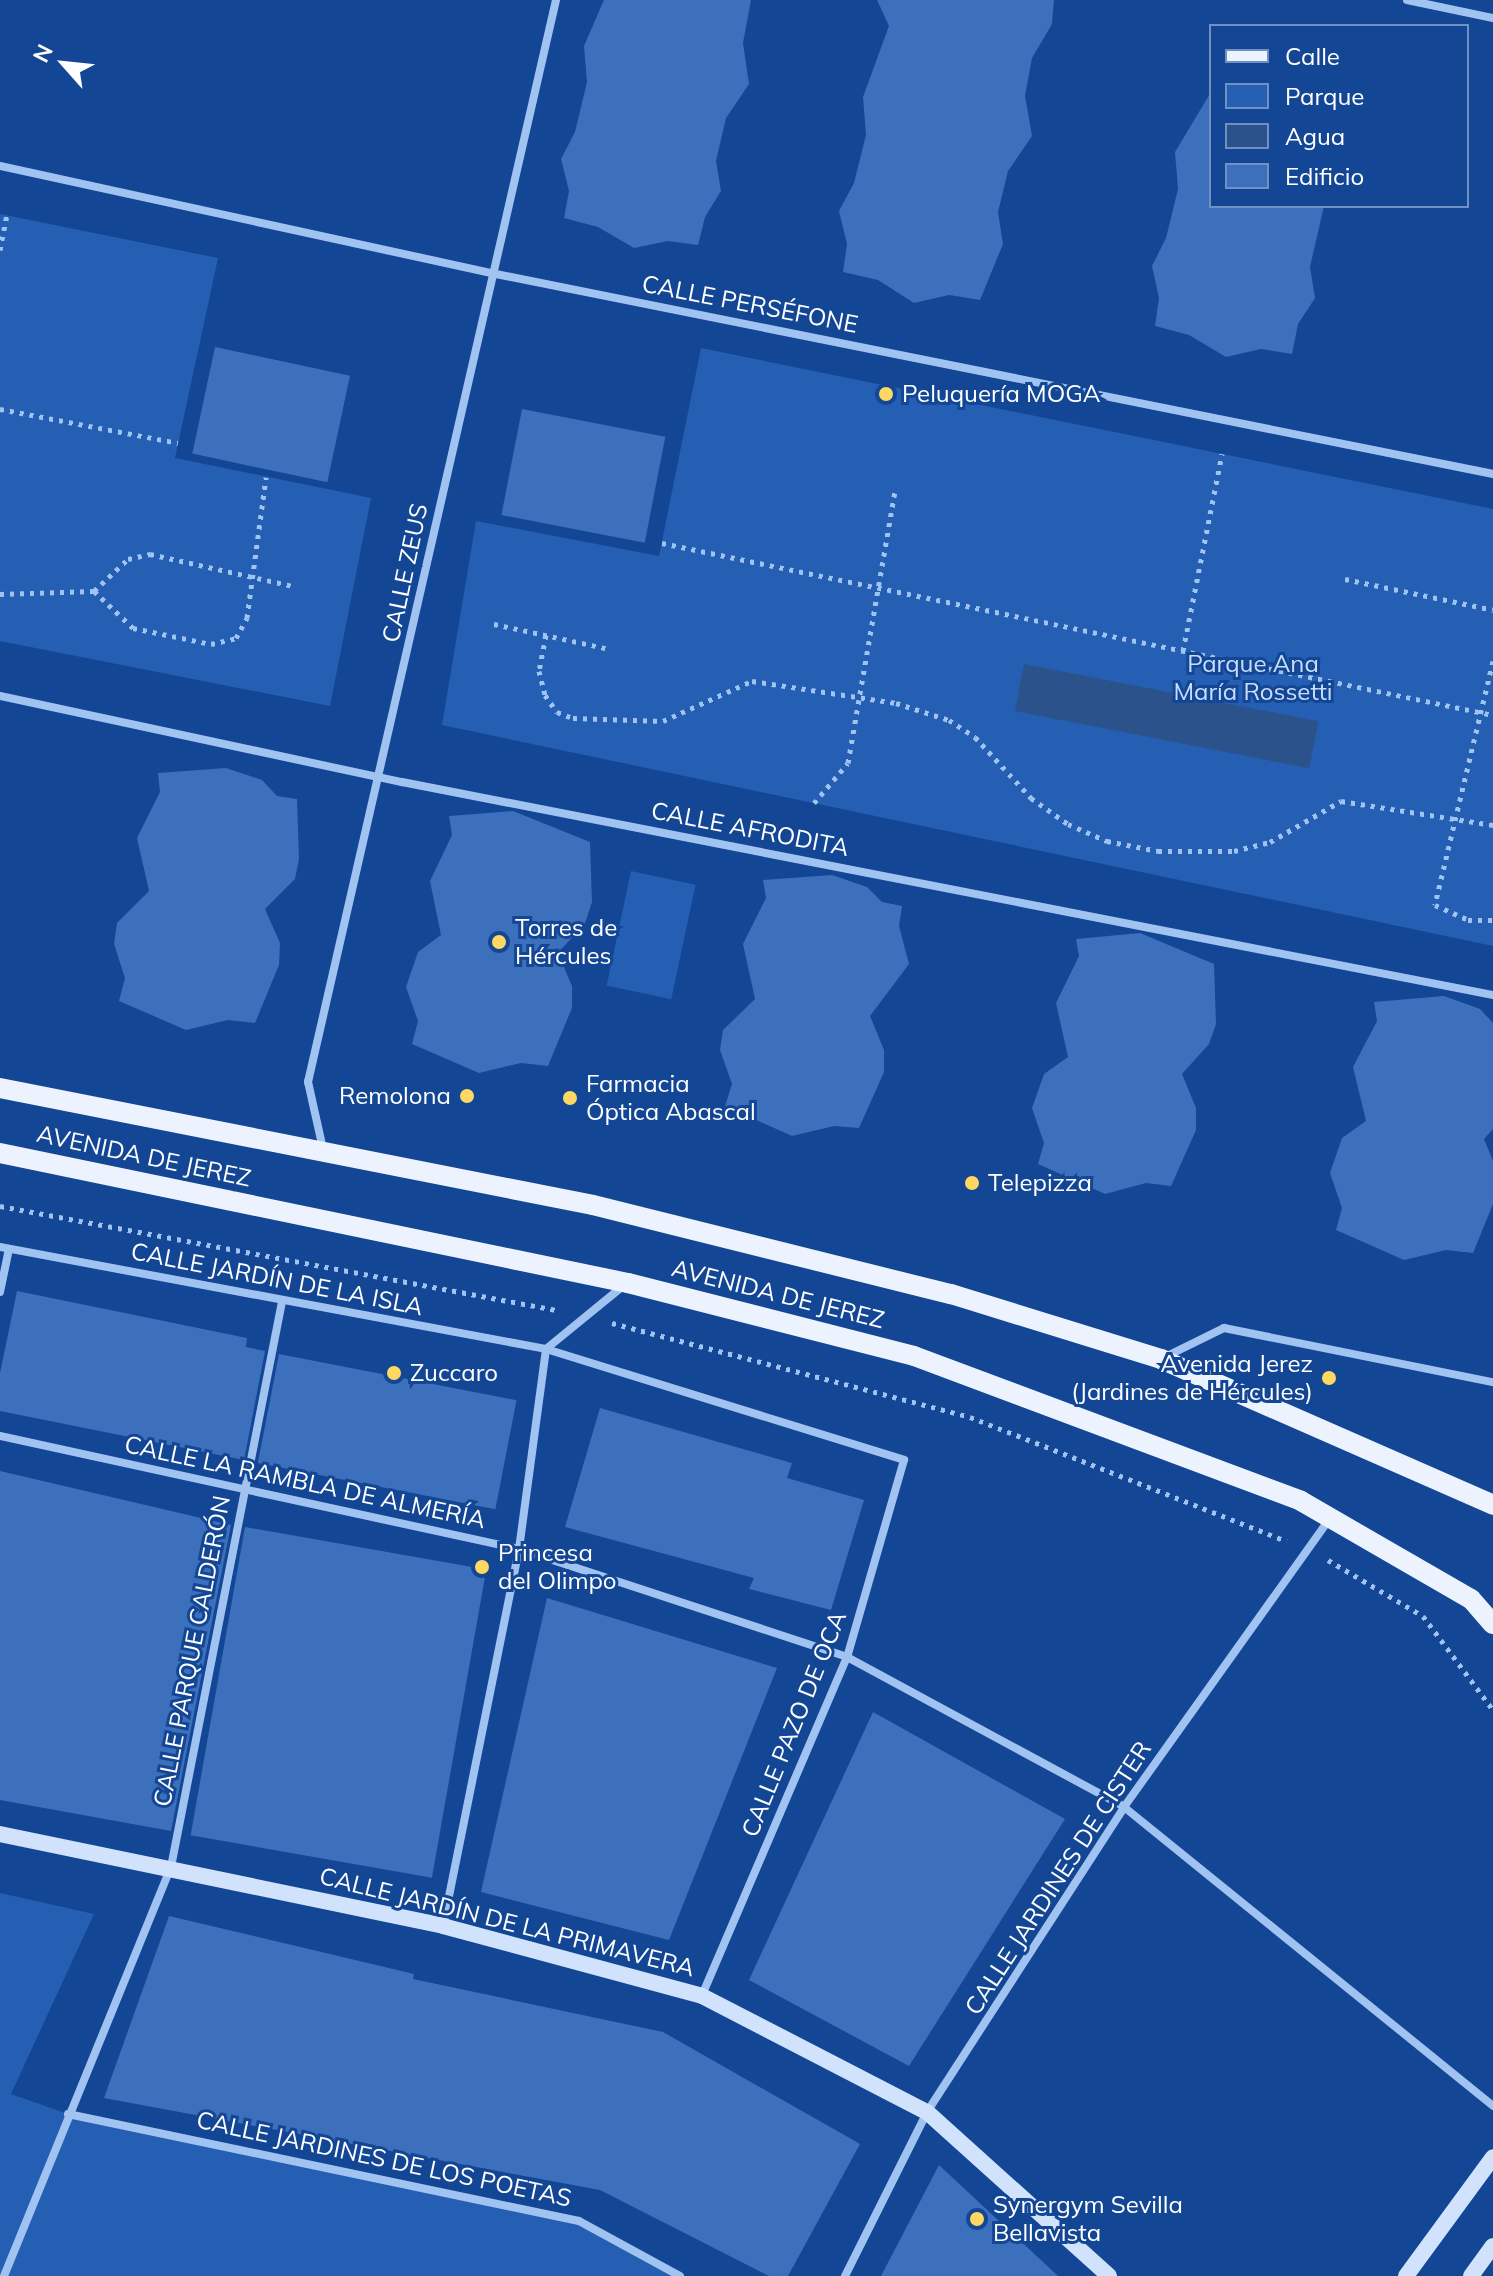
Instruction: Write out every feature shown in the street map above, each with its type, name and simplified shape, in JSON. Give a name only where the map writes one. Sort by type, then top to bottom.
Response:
[{"type":"main road","name":"AVENIDA DE JEREZ","points":[[0,1088],[593,1205],[951,1294],[1161,1359],[1493,1505]]},
{"type":"main road","name":"AVENIDA DE JEREZ","points":[[0,1153],[628,1283],[914,1356],[1330,1518],[1471,1599],[1493,1624]]},
{"type":"street","name":"CALLE ZEUS","points":[[324,1153],[308,1082],[381,777],[491,273],[556,0]]},
{"type":"street","points":[[1407,0],[1493,18]]},
{"type":"street","name":"CALLE PERSÉFONE","points":[[0,166],[491,273],[1493,474]]},
{"type":"street","name":"CALLE AFRODITA","points":[[0,696],[381,777],[1493,995]]},
{"type":"street","points":[[0,1292],[5,1248]]},
{"type":"street","name":"CALLE JARDÍN DE LA ISLA","points":[[5,1248],[546,1349],[904,1460]]},
{"type":"street","points":[[443,1926],[519,1549],[546,1349],[628,1283]]},
{"type":"street","name":"CALLE PARQUE CALDERÓN","points":[[4,2276],[171,1867],[282,1302]]},
{"type":"street","points":[[1161,1359],[1224,1328],[1493,1382]]},
{"type":"street","name":"CALLE LA RAMBLA DE ALMERÍA","points":[[0,1436],[519,1549],[847,1657],[1124,1807],[1493,2106]]},
{"type":"street","name":"CALLE PAZO DE OCA","points":[[702,1996],[847,1657],[904,1460]]},
{"type":"street","name":"CALLE JARDINES DE CISTER","points":[[845,2276],[927,2112],[1124,1807],[1330,1518]]},
{"type":"street","name":"CALLE JARDÍN DE LA PRIMAVERA","points":[[0,1834],[171,1867],[443,1926],[702,1996],[927,2112],[1109,2276]]},
{"type":"street","name":"CALLE JARDINES DE LOS POETAS","points":[[68,2114],[579,2221],[680,2276]]},
{"type":"street","points":[[1406,2276],[1493,2157]]},
{"type":"street","points":[[1471,2276],[1493,2246]]},
{"type":"path","points":[[0,250],[7,215]]},
{"type":"path","points":[[0,409],[178,443]]},
{"type":"path","points":[[1183,651],[1222,454]]},
{"type":"path","points":[[94,591],[133,628],[211,644],[236,638],[247,618],[266,477]]},
{"type":"path","points":[[814,803],[848,763],[895,491]]},
{"type":"path","points":[[662,543],[1493,715]]},
{"type":"path","points":[[0,594],[94,591],[128,559],[150,554],[293,586]]},
{"type":"path","points":[[1345,579],[1493,610]]},
{"type":"path","points":[[494,624],[605,648]]},
{"type":"path","points":[[546,635],[539,671],[545,695],[557,712],[573,718],[663,721],[752,681],[859,696],[949,720],[975,737],[1031,798],[1068,824],[1120,844],[1158,851],[1234,851],[1270,842],[1341,801],[1493,825]]},
{"type":"path","points":[[1493,661],[1435,905],[1468,920],[1493,920]]},
{"type":"path","points":[[0,1206],[560,1311]]},
{"type":"path","points":[[609,1322],[970,1417],[1276,1536]]},
{"type":"path","points":[[1321,1556],[1423,1616],[1493,1710]]},
{"type":"green space","points":[[0,214],[218,258],[175,458],[371,498],[330,706],[0,641]]},
{"type":"green space","name":"Parque Ana María Rossetti","points":[[701,348],[1493,509],[1493,946],[442,725],[476,521],[659,556]]},
{"type":"green space","points":[[631,871],[696,885],[671,999],[607,985]]},
{"type":"green space","points":[[0,1893],[94,1914],[11,2094],[68,2114],[579,2221],[680,2276],[0,2276]]},
{"type":"water","points":[[1024,664],[1318,721],[1309,768],[1015,711]]},
{"type":"building","points":[[604,0],[751,0],[743,43],[749,84],[726,118],[716,161],[721,191],[705,217],[698,245],[668,241],[634,248],[598,227],[564,218],[569,191],[561,159],[575,132],[587,82],[584,46]]},
{"type":"building","points":[[877,0],[1054,0],[1052,24],[1032,58],[1025,96],[1032,136],[1008,171],[998,212],[1003,244],[980,300],[949,295],[914,303],[878,280],[843,272],[847,244],[839,211],[854,183],[866,135],[863,97],[889,26]]},
{"type":"building","points":[[1209,95],[1209,208],[1324,208],[1310,267],[1315,298],[1298,324],[1292,354],[1261,349],[1226,357],[1189,335],[1155,326],[1159,298],[1152,266],[1166,238],[1178,189],[1175,152]]},
{"type":"building","points":[[215,347],[350,376],[327,482],[192,454]]},
{"type":"building","points":[[522,409],[665,437],[645,543],[501,515]]},
{"type":"building","points":[[226,768],[262,780],[277,796],[297,799],[299,859],[295,879],[265,909],[280,943],[279,965],[255,1023],[228,1020],[186,1030],[119,1001],[125,978],[114,944],[117,923],[149,891],[137,838],[160,792],[158,773]]},
{"type":"building","name":"Torres de Hércules","points":[[513,811],[590,842],[592,902],[585,923],[558,953],[572,986],[572,1008],[548,1066],[521,1063],[479,1073],[412,1044],[418,1021],[406,987],[418,952],[441,935],[430,881],[452,835],[449,816]]},
{"type":"building","points":[[832,875],[867,887],[882,902],[902,906],[899,926],[909,964],[870,1016],[884,1050],[884,1072],[859,1128],[834,1126],[792,1136],[725,1106],[732,1084],[720,1050],[723,1030],[755,999],[743,944],[766,898],[763,880]]},
{"type":"building","points":[[1140,933],[1214,964],[1216,1024],[1209,1044],[1182,1074],[1196,1108],[1196,1130],[1171,1186],[1146,1183],[1105,1194],[1038,1164],[1044,1143],[1032,1108],[1044,1074],[1068,1057],[1056,1003],[1079,956],[1076,939]]},
{"type":"building","points":[[1444,996],[1480,1009],[1493,1023],[1493,1129],[1484,1139],[1493,1161],[1493,1204],[1473,1253],[1446,1250],[1404,1260],[1336,1230],[1342,1208],[1330,1173],[1342,1138],[1366,1121],[1353,1067],[1377,1021],[1374,1002]]},
{"type":"building","points":[[17,1291],[247,1338],[246,1347],[265,1351],[244,1460],[0,1411],[0,1373]]},
{"type":"building","points":[[279,1354],[517,1400],[495,1509],[258,1463]]},
{"type":"building","points":[[600,1408],[792,1463],[787,1478],[864,1500],[831,1610],[749,1589],[754,1578],[565,1527]]},
{"type":"building","points":[[0,1471],[231,1525],[171,1831],[0,1800]]},
{"type":"building","points":[[245,1527],[486,1570],[432,1878],[191,1835]]},
{"type":"building","points":[[547,1598],[777,1668],[669,1940],[481,1892]]},
{"type":"building","points":[[873,1712],[1065,1819],[909,2066],[749,1980]]},
{"type":"building","points":[[169,1916],[414,1974],[413,1979],[663,2032],[860,2144],[788,2276],[769,2276],[600,2190],[104,2098]]},
{"type":"building","points":[[939,2165],[1058,2276],[881,2276]]},
{"type":"place","name":"Peluquería MOGA","points":[[886,394]]},
{"type":"place","name":"Torres de Hércules","points":[[499,942]]},
{"type":"place","name":"Remolona","points":[[467,1096]]},
{"type":"place","name":"Farmacia Óptica Abascal","points":[[570,1098]]},
{"type":"place","name":"Telepizza","points":[[972,1183]]},
{"type":"place","name":"Zuccaro","points":[[394,1373]]},
{"type":"place","name":"Avenida Jerez (Jardines de Hércules)","points":[[1329,1378]]},
{"type":"place","name":"Princesa del Olimpo","points":[[482,1567]]},
{"type":"place","name":"Synergym Sevilla Bellavista","points":[[977,2219]]}]
